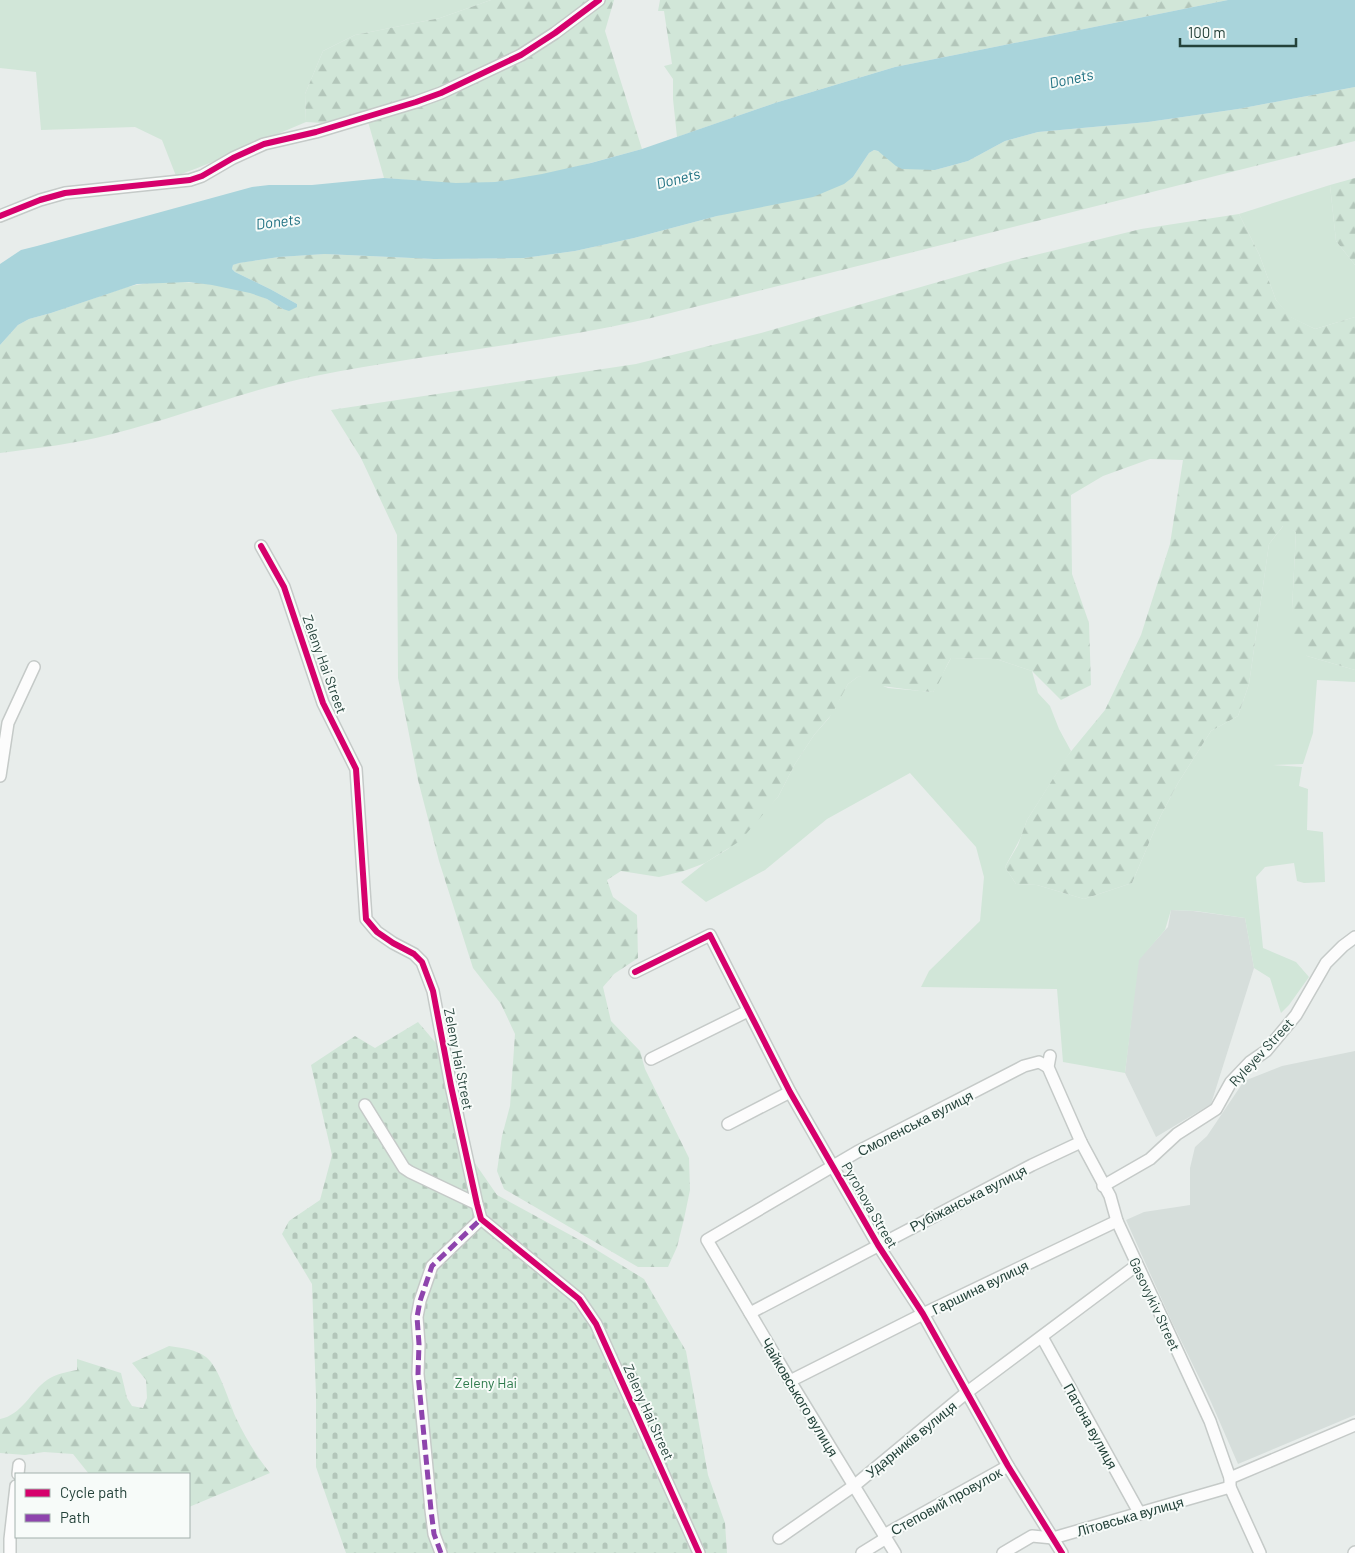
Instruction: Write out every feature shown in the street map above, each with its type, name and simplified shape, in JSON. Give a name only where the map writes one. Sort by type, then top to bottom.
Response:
[{"type":"street","points":[[0,216],[40,200],[65,193],[190,180],[202,176],[233,158],[264,144],[316,132],[441,93],[521,55],[555,33],[599,0]]},
{"type":"street","name":"Zeleny Hai Street","points":[[261,546],[284,587],[323,703],[356,769],[366,919],[377,932],[414,954],[422,962],[433,991],[451,1086],[482,1219],[579,1299],[596,1324],[699,1553]]},
{"type":"street","points":[[0,776],[8,723],[34,667]]},
{"type":"street","name":"Pyrohova Street","points":[[635,972],[710,935],[790,1092],[878,1245],[923,1314],[966,1394],[1008,1466],[1062,1553]]},
{"type":"street","name":"Ryleyev Street","points":[[1103,1186],[1150,1159],[1177,1134],[1216,1109],[1231,1082],[1250,1062],[1266,1051],[1296,1015],[1326,963],[1342,946],[1355,937]]},
{"type":"street","points":[[651,1059],[748,1011]]},
{"type":"street","name":"Смоленська вулиця","points":[[707,1240],[833,1166],[1024,1066],[1039,1062],[1049,1062]]},
{"type":"street","name":"Gasovykiv Street","points":[[1049,1062],[1081,1142],[1110,1196],[1117,1221],[1210,1421],[1230,1482],[1260,1553]]},
{"type":"street","points":[[728,1124],[790,1092]]},
{"type":"street","points":[[365,1106],[404,1168],[477,1204]]},
{"type":"street","name":"Рубіжанська вулиця","points":[[750,1313],[1032,1165],[1081,1142]]},
{"type":"street","points":[[441,1553],[434,1534],[432,1518],[418,1374],[419,1344],[417,1317],[420,1301],[432,1266],[482,1219]]},
{"type":"street","name":"Гаршина вулиця","points":[[790,1381],[923,1314],[1117,1221]]},
{"type":"street","name":"Чайковського вулиця","points":[[707,1240],[895,1553]]},
{"type":"street","name":"Ударників вулиця","points":[[779,1538],[855,1485],[966,1394],[1137,1265]]},
{"type":"street","name":"Патона вулиця","points":[[1042,1337],[1140,1514]]},
{"type":"street","name":"Літовська вулиця","points":[[1003,1553],[1032,1536],[1053,1538],[1140,1514],[1230,1482],[1355,1425]]},
{"type":"street","name":"Степовий провулок","points":[[862,1553],[883,1540],[884,1535],[1008,1466]]},
{"type":"street","points":[[10,1553],[15,1495]]},
{"type":"shaded area","points":[[1171,910],[1245,918],[1254,968],[1211,1104],[1156,1137],[1125,1073],[1138,960],[1168,927]]},
{"type":"shaded area","points":[[1355,1051],[1355,1415],[1238,1464],[1126,1220],[1144,1212],[1190,1205],[1190,1168],[1195,1147],[1207,1136],[1244,1081],[1282,1066]]},
{"type":"green space","points":[[0,0],[491,0],[440,18],[355,35],[323,51],[305,94],[306,122],[176,176],[162,140],[135,127],[41,130],[36,72],[0,68]]},
{"type":"green space","points":[[491,0],[614,0],[605,31],[642,149],[514,180],[467,183],[425,182],[384,178],[365,111],[322,123],[306,122],[305,94],[323,51],[355,35],[440,18]]},
{"type":"green space","points":[[660,0],[1228,0],[895,67],[775,103],[677,137],[673,79],[664,66],[672,64],[664,11],[658,11]]},
{"type":"green space","points":[[1355,87],[1355,141],[647,319],[606,328],[315,376],[98,437],[0,453],[0,345],[18,325],[29,319],[127,287],[159,282],[217,285],[253,293],[283,309],[297,304],[235,272],[232,269],[233,265],[279,257],[325,254],[434,259],[524,258],[575,251],[717,216],[853,177],[869,153],[874,150],[935,170],[968,161],[1005,141],[1038,132],[1148,122],[1238,109]]},
{"type":"green space","points":[[1355,178],[1355,265],[1336,241],[1330,185]]},
{"type":"green space","points":[[1330,185],[1336,241],[1355,265],[1355,317],[1315,329],[1290,317],[1276,300],[1259,254],[1239,214]]},
{"type":"green space","points":[[1239,214],[1259,254],[1276,300],[1291,317],[1315,329],[1355,317],[1355,670],[1307,656],[1294,639],[1292,609],[1296,532],[1283,526],[1269,544],[1249,684],[1238,716],[1211,731],[1178,783],[1160,817],[1132,883],[1084,899],[1037,885],[1016,884],[1005,867],[1018,845],[1027,820],[1068,755],[1105,710],[1141,635],[1170,544],[1183,460],[1150,459],[1103,476],[1071,495],[1072,574],[1089,623],[1091,685],[1061,700],[1032,671],[996,659],[951,658],[933,692],[874,685],[859,676],[848,684],[832,714],[814,735],[795,764],[778,797],[740,841],[705,863],[684,871],[659,877],[621,871],[607,880],[613,897],[637,915],[638,958],[614,974],[603,987],[611,1021],[640,1051],[645,1069],[689,1158],[690,1190],[677,1247],[668,1267],[638,1267],[504,1189],[497,1171],[502,1136],[510,1106],[515,1034],[501,1004],[473,968],[439,861],[418,780],[398,678],[397,535],[361,458],[331,410],[636,364],[761,333],[1011,261],[1141,229]]},
{"type":"green space","points":[[1284,525],[1296,532],[1292,609],[1307,656],[1355,670],[1355,682],[1317,680],[1313,733],[1303,764],[1273,765],[1302,767],[1299,786],[1308,789],[1307,830],[1323,832],[1325,882],[1304,883],[1297,881],[1294,863],[1265,867],[1256,877],[1263,948],[1296,962],[1309,977],[1281,1013],[1270,978],[1254,968],[1245,918],[1196,911],[1171,910],[1165,930],[1139,960],[1125,1073],[1063,1062],[1057,989],[921,987],[929,971],[980,921],[984,877],[976,847],[910,773],[827,819],[765,870],[706,902],[681,882],[705,863],[728,849],[778,797],[795,764],[814,735],[829,718],[848,684],[859,676],[888,688],[933,692],[951,658],[996,659],[1032,671],[1038,693],[1050,706],[1059,729],[1071,751],[1027,820],[1021,837],[1005,867],[1016,884],[1037,885],[1084,899],[1132,883],[1160,817],[1178,783],[1211,731],[1238,716],[1249,684],[1269,544]]},
{"type":"green space","name":"Zeleny Hai","points":[[418,1022],[441,1049],[461,1143],[497,1195],[587,1244],[644,1279],[686,1351],[708,1475],[725,1523],[727,1553],[346,1553],[316,1467],[316,1396],[312,1284],[282,1234],[289,1221],[320,1200],[332,1155],[311,1065],[355,1036],[375,1048]]},
{"type":"green space","points":[[169,1346],[188,1349],[206,1357],[219,1376],[243,1432],[270,1473],[190,1507],[190,1473],[88,1473],[73,1454],[44,1452],[25,1455],[0,1453],[0,1419],[14,1413],[50,1378],[77,1370],[77,1359],[121,1373],[127,1398],[132,1406],[143,1408],[147,1398],[146,1380],[132,1363]]},
{"type":"water","name":"Donets","points":[[1228,0],[1355,0],[1355,87],[1238,109],[1148,122],[1038,132],[1005,141],[968,161],[935,170],[902,169],[874,150],[869,153],[853,177],[844,184],[813,197],[717,216],[575,251],[524,258],[434,259],[325,254],[279,257],[239,263],[233,265],[232,269],[235,272],[297,304],[297,307],[289,311],[267,299],[250,293],[212,285],[189,282],[137,284],[29,319],[18,325],[0,345],[0,264],[21,250],[252,187],[312,185],[384,178],[456,183],[495,182],[542,174],[642,149],[775,103],[895,67]]},
{"type":"marked path","points":[[441,1553],[434,1534],[431,1510],[418,1374],[419,1344],[417,1317],[420,1301],[432,1266],[481,1219]]},
{"type":"cycle path","points":[[0,216],[40,200],[65,193],[190,180],[202,176],[233,158],[264,144],[316,132],[441,93],[521,55],[555,33],[599,0]]},
{"type":"cycle path","points":[[261,546],[284,587],[323,703],[356,769],[366,919],[377,932],[414,954],[422,962],[433,991],[451,1086],[481,1219],[579,1299],[596,1324],[699,1553]]},
{"type":"cycle path","points":[[635,972],[710,935],[790,1092],[878,1245],[923,1314],[1008,1466],[1062,1553]]}]
